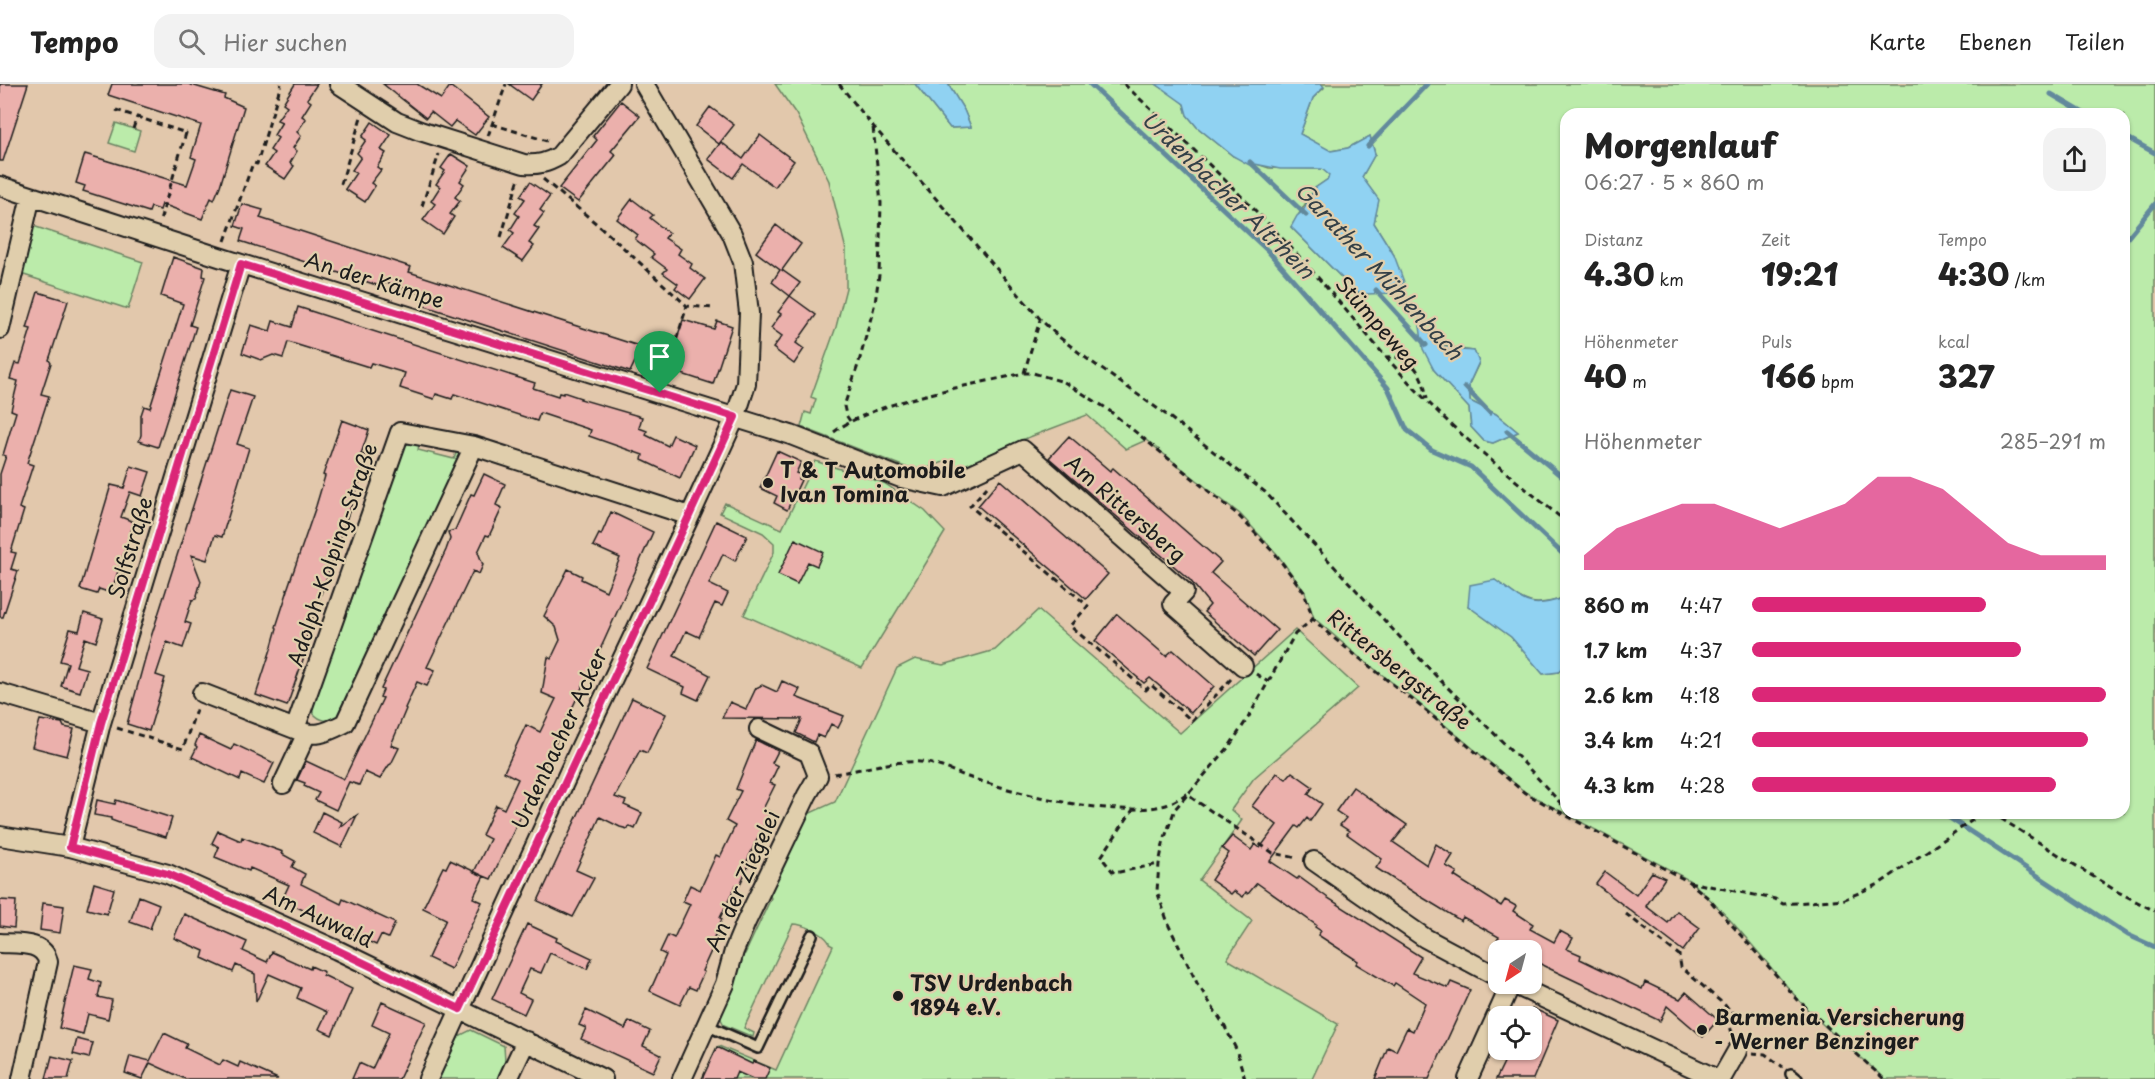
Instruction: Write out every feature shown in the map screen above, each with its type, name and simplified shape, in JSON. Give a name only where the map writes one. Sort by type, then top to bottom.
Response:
[{"type":"street","points":[[339,84],[397,122],[524,164],[538,165],[559,156],[619,84]]},
{"type":"street","name":"Urdenbacher Acker","points":[[428,1079],[690,516],[735,417],[746,384],[749,313],[742,262],[732,234],[644,84]]},
{"type":"street","name":"An der Kämpe","points":[[0,186],[155,237],[735,417]]},
{"type":"street","points":[[0,329],[31,196]]},
{"type":"street","name":"Solfstraße","points":[[70,847],[101,723],[241,264]]},
{"type":"street","name":"Am Rittersberg","points":[[735,417],[901,478],[943,487],[1023,450],[1184,592],[1173,604],[1243,666]]},
{"type":"street","name":"Adolph-Kolping-Straße","points":[[283,784],[400,432],[474,446],[690,516]]},
{"type":"street","points":[[202,693],[301,732],[322,734],[345,723],[474,446]]},
{"type":"street","points":[[0,693],[101,723]]},
{"type":"street","points":[[759,729],[809,753],[818,777]]},
{"type":"street","name":"An der Ziegelei","points":[[682,1079],[725,984],[734,951],[746,921],[818,777]]},
{"type":"street","name":"Am Auwald","points":[[0,836],[70,847],[168,874],[327,945],[603,1079]]},
{"type":"street","points":[[1314,861],[1425,938],[1488,972]]},
{"type":"street","points":[[0,943],[34,946],[45,952],[48,958],[22,1079]]},
{"type":"street","points":[[1468,1079],[1507,994]]},
{"type":"street","points":[[1534,994],[1719,1079],[1737,1051]]},
{"type":"street","points":[[508,1079],[526,1041]]},
{"type":"lane","points":[[706,1025],[759,1048],[812,935]]},
{"type":"path","points":[[219,257],[253,163],[257,164],[281,84]]},
{"type":"path","points":[[483,151],[506,84]]},
{"type":"path","points":[[839,84],[1041,320],[1086,358],[1167,416],[1265,492],[1437,677],[1522,760],[1560,802]]},
{"type":"path","name":"Stümpeweg","points":[[1124,84],[1209,164],[1280,237],[1385,357],[1427,401],[1490,459],[1560,517]]},
{"type":"path","points":[[341,184],[365,103]]},
{"type":"path","points":[[116,110],[186,133],[155,237]]},
{"type":"path","points":[[134,129],[137,117]]},
{"type":"path","points":[[492,124],[567,148]]},
{"type":"path","points":[[850,421],[844,406],[875,303],[879,275],[881,203],[873,126]]},
{"type":"path","points":[[422,206],[444,139]]},
{"type":"path","points":[[501,237],[524,164],[604,230],[687,306],[712,308]]},
{"type":"path","points":[[660,393],[687,306]]},
{"type":"path","points":[[1024,373],[1041,320]]},
{"type":"path","points":[[1385,357],[1396,356],[1412,363],[1423,382],[1427,401]]},
{"type":"path","name":"Rittersbergstraße","points":[[816,445],[850,421],[906,401],[1024,373],[1034,373],[1064,382],[1106,408],[1238,515],[1276,555],[1304,592],[1313,619],[1331,636],[1525,793],[1560,813]]},
{"type":"path","points":[[979,496],[970,506],[1088,606],[1070,626],[1146,690],[1151,685],[1192,721],[1243,666]]},
{"type":"path","points":[[1245,1079],[1236,1049],[1224,1025],[1197,983],[1169,926],[1157,891],[1159,864],[1174,809],[1227,748],[1248,718],[1295,634],[1313,619]]},
{"type":"path","points":[[101,723],[183,749],[202,693]]},
{"type":"path","points":[[818,777],[907,762],[923,762],[1030,795],[1104,807],[1134,808],[1167,804],[1186,794]]},
{"type":"path","points":[[1186,794],[1273,853],[1314,861]]},
{"type":"path","points":[[1134,808],[1101,857],[1114,873],[1159,864]]},
{"type":"path","name":"Rittersbergstraße","points":[[1571,819],[1689,882],[1707,897],[1798,1000],[1884,1079]]},
{"type":"path","points":[[1575,819],[1580,824]]},
{"type":"path","points":[[1689,882],[1775,899],[1783,904],[1845,898],[1879,884],[1974,819]]},
{"type":"path","points":[[2002,819],[2118,892],[2155,911]]},
{"type":"path","points":[[1626,914],[1679,955],[1681,967],[1736,1015],[1729,1023],[1737,1051],[1765,1054],[1794,1076]]},
{"type":"green space","points":[[775,84],[915,84],[950,128],[971,127],[964,110],[948,84],[1156,84],[1184,104],[1187,115],[1197,127],[1233,156],[1269,168],[1322,169],[1330,175],[1315,188],[1291,227],[1355,291],[1394,255],[1374,223],[1378,200],[1362,177],[1375,154],[1370,136],[1348,148],[1330,151],[1300,134],[1313,98],[1324,88],[1321,84],[2155,84],[2155,1079],[1885,1079],[1807,1009],[1732,922],[1689,880],[1575,819],[2130,819],[2130,108],[1560,108],[1560,599],[1543,603],[1528,601],[1495,580],[1468,606],[1511,637],[1543,674],[1560,671],[1560,811],[1525,792],[1314,618],[1305,592],[1277,554],[1240,514],[1146,440],[1126,449],[1087,415],[958,468],[946,461],[925,469],[905,467],[801,427],[805,412],[811,414],[816,399],[811,397],[836,327],[846,288],[846,250],[829,181],[796,114]],"holes":[[[1424,328],[1446,346],[1474,351],[1479,363],[1469,384],[1470,401],[1496,414],[1518,432],[1493,443],[1484,441],[1471,427],[1469,408],[1434,370]]]},
{"type":"green space","points":[[116,123],[140,131],[134,151],[109,143]]},
{"type":"green space","points":[[33,226],[143,262],[128,309],[18,273]]},
{"type":"green space","points":[[413,440],[420,440],[418,450],[454,459],[457,450],[462,450],[337,716],[331,720],[322,719],[313,713],[313,704],[402,448]]},
{"type":"green space","points":[[815,461],[884,483],[925,511],[945,532],[862,668],[744,615],[774,552],[774,543],[763,533],[720,513],[725,503],[782,529]]},
{"type":"green space","points":[[1038,610],[1180,733],[1295,630],[1358,688],[1254,778],[1231,810],[1242,820],[1199,880],[1252,921],[1227,959],[1338,1024],[1312,1079],[702,1079],[719,1046],[776,1070],[833,946],[818,932],[793,924],[744,1028],[754,1033],[753,1037],[724,1025],[720,1017],[738,957],[745,954],[771,898],[768,892],[808,814],[835,802],[897,668],[915,659],[943,665],[995,650]]},
{"type":"green space","points":[[471,1030],[504,1046],[505,1061],[497,1079],[439,1079],[459,1036]]},
{"type":"water","points":[[915,84],[948,84],[964,110],[971,127],[950,128]]},
{"type":"water","points":[[1156,84],[1321,84],[1324,87],[1313,98],[1300,134],[1331,151],[1348,148],[1370,136],[1375,154],[1362,177],[1379,200],[1374,223],[1394,255],[1404,282],[1395,293],[1366,294],[1355,291],[1291,227],[1303,211],[1315,188],[1328,179],[1329,175],[1322,169],[1280,169],[1255,164],[1251,166],[1233,156],[1197,127],[1187,115],[1184,104]]},
{"type":"water","points":[[1420,326],[1447,347],[1474,351],[1479,362],[1469,384],[1470,401],[1496,414],[1518,432],[1493,443],[1484,441],[1471,427],[1469,408],[1434,370],[1423,349]]},
{"type":"water","points":[[1495,580],[1528,602],[1543,603],[1560,599],[1559,672],[1543,674],[1511,637],[1468,606],[1470,585]]},
{"type":"building","points":[[0,84],[28,84],[3,161],[0,161]]},
{"type":"building","points":[[112,84],[188,84],[225,95],[224,98],[244,107],[220,186],[214,200],[211,198],[202,219],[162,204],[160,210],[151,207],[149,212],[83,191],[85,186],[76,183],[85,154],[187,185],[196,159],[191,157],[201,125],[108,95]]},
{"type":"building","points":[[295,84],[317,84],[307,99],[311,102],[302,116],[306,119],[297,132],[301,136],[293,148],[297,151],[290,163],[294,166],[285,179],[265,166],[274,153],[270,150],[278,138],[274,135],[282,122],[277,120],[287,106],[283,103]]},
{"type":"building","points":[[383,84],[417,84],[441,99],[450,86],[489,117],[475,135],[455,121],[450,127],[431,112],[426,118]]},
{"type":"building","points":[[509,84],[542,84],[531,100]]},
{"type":"building","points":[[621,101],[640,116],[611,151],[616,155],[578,202],[559,188],[597,140],[593,136]]},
{"type":"building","points":[[710,107],[734,125],[719,144],[696,126]]},
{"type":"building","points":[[372,122],[391,135],[381,150],[386,153],[377,167],[381,170],[371,183],[375,186],[365,202],[345,189],[356,173],[352,170],[361,157],[357,153],[366,140],[362,137]]},
{"type":"building","points":[[760,135],[794,161],[775,187],[743,164],[733,178],[708,159],[721,142],[743,159]]},
{"type":"building","points":[[451,154],[470,166],[460,181],[464,184],[455,197],[460,201],[450,214],[454,217],[443,234],[423,220],[435,204],[431,201],[440,187],[436,184],[445,171],[441,168]]},
{"type":"building","points":[[530,182],[550,196],[540,210],[544,213],[534,226],[539,229],[529,243],[534,246],[523,261],[503,248],[514,233],[510,230],[519,216],[515,213],[525,199],[520,196]]},
{"type":"building","points":[[632,199],[653,215],[650,218],[669,233],[665,238],[681,249],[678,254],[692,264],[690,268],[705,279],[690,299],[675,288],[678,284],[663,273],[667,269],[651,257],[654,254],[635,239],[638,235],[617,219]]},
{"type":"building","points":[[242,204],[263,210],[260,218],[411,267],[409,272],[642,347],[630,372],[422,305],[425,295],[386,282],[383,287],[240,241],[244,229],[235,226]]},
{"type":"building","points":[[776,225],[801,244],[782,270],[800,283],[790,296],[772,282],[780,270],[756,252]]},
{"type":"building","points":[[173,257],[204,268],[203,276],[205,277],[190,325],[196,327],[158,447],[139,441],[141,415],[144,406],[150,408],[183,304],[161,296]]},
{"type":"building","points":[[38,292],[68,301],[41,394],[49,396],[27,463],[33,465],[19,508],[24,510],[11,552],[16,553],[11,569],[18,571],[3,617],[0,617],[0,474],[6,456],[3,455],[16,412],[11,410],[18,381],[10,379],[15,363],[20,364],[31,329],[27,328]]},
{"type":"building","points":[[790,296],[816,315],[796,343],[804,349],[794,364],[773,348],[782,336],[771,328],[781,314],[778,312]]},
{"type":"building","points":[[298,307],[535,383],[533,388],[558,396],[563,392],[642,417],[639,428],[647,431],[646,435],[668,446],[673,435],[695,445],[680,478],[642,460],[643,455],[589,436],[591,430],[540,413],[537,421],[454,394],[452,399],[436,394],[434,399],[400,388],[405,373],[371,363],[369,367],[288,342],[283,358],[273,355],[261,360],[242,353],[251,325],[270,331],[273,321],[292,327]]},
{"type":"building","points":[[683,320],[714,329],[717,321],[732,326],[713,384],[657,366],[666,338],[676,341]]},
{"type":"building","points":[[230,390],[253,397],[237,444],[249,448],[222,537],[215,535],[207,560],[191,555],[201,581],[196,599],[192,600],[185,622],[191,624],[183,648],[167,642],[156,675],[165,678],[149,731],[127,724],[151,637]]},
{"type":"building","points":[[342,420],[369,430],[361,454],[368,456],[304,644],[308,645],[287,706],[256,695]]},
{"type":"building","points":[[1069,436],[1110,471],[1113,468],[1221,562],[1211,573],[1277,630],[1254,656],[1204,612],[1210,605],[1190,580],[1049,458]]},
{"type":"building","points":[[777,451],[801,462],[796,473],[801,475],[799,479],[801,480],[787,510],[774,503],[777,496],[760,488]]},
{"type":"building","points":[[131,466],[150,472],[142,496],[130,492],[121,517],[134,522],[111,593],[99,589],[97,594],[80,589],[111,485],[124,488]]},
{"type":"building","points":[[484,474],[505,484],[496,505],[502,508],[489,536],[486,535],[478,552],[483,565],[479,574],[473,571],[427,667],[435,670],[427,686],[417,682],[405,708],[391,745],[399,748],[391,764],[380,779],[365,772],[359,785],[349,782],[336,810],[315,800],[319,793],[297,780],[306,761],[344,779],[383,698],[380,697],[383,690],[381,689],[446,550],[450,539],[448,532],[455,530],[471,494],[474,495]]},
{"type":"building","points":[[1000,480],[1108,574],[1086,599],[978,506]]},
{"type":"building","points":[[611,512],[653,532],[491,879],[474,872],[490,839],[482,835],[496,805],[504,809],[518,779],[504,772],[526,725],[540,732],[556,699],[542,693],[548,657],[551,659],[560,640],[556,627],[544,616],[568,569],[582,576],[581,579],[606,591],[620,558],[593,546],[599,534],[601,535]]},
{"type":"building","points":[[716,521],[747,536],[735,561],[723,554],[709,584],[728,593],[722,606],[715,603],[699,637],[686,631],[674,656],[710,675],[698,700],[683,693],[685,687],[647,669]]},
{"type":"building","points":[[795,539],[823,552],[817,566],[808,562],[797,584],[778,575]]},
{"type":"building","points":[[84,613],[103,619],[96,642],[85,638],[76,666],[87,669],[80,692],[61,686],[68,663],[60,661],[70,629],[79,631]]},
{"type":"building","points":[[1117,614],[1166,656],[1173,650],[1214,686],[1191,713],[1150,678],[1144,683],[1095,641]]},
{"type":"building","points":[[782,681],[800,689],[796,697],[844,716],[838,728],[831,724],[824,738],[817,735],[814,742],[796,733],[802,719],[722,718],[730,702],[746,709],[756,688],[762,685],[777,692]]},
{"type":"building","points":[[632,698],[666,714],[647,753],[640,750],[615,797],[626,801],[624,805],[642,813],[635,829],[629,826],[628,829],[620,827],[600,817],[576,870],[594,878],[573,917],[538,901]]},
{"type":"building","points":[[40,720],[62,723],[64,727],[74,729],[67,756],[32,747]]},
{"type":"building","points":[[199,735],[231,750],[234,744],[274,763],[264,784],[242,774],[240,780],[192,757]]},
{"type":"building","points":[[756,740],[778,751],[772,763],[778,766],[770,783],[775,785],[763,809],[770,812],[747,861],[750,862],[739,887],[736,885],[720,918],[722,919],[714,937],[717,938],[696,990],[689,987],[680,1005],[650,991],[666,955],[660,952],[668,935],[674,938],[690,904],[683,901],[690,885],[700,890],[716,855],[720,857],[735,826],[726,821],[741,791],[736,789]]},
{"type":"building","points":[[1292,772],[1313,787],[1308,794],[1322,804],[1310,821],[1307,818],[1299,828],[1296,826],[1270,861],[1297,879],[1299,877],[1421,957],[1412,973],[1448,988],[1451,982],[1470,990],[1429,1079],[1375,1079],[1388,1047],[1396,1051],[1407,1028],[1413,1031],[1425,1003],[1395,983],[1393,986],[1356,964],[1358,961],[1318,935],[1321,931],[1315,927],[1316,925],[1257,883],[1243,897],[1234,891],[1231,894],[1211,880],[1229,853],[1222,848],[1232,836],[1251,850],[1255,844],[1260,848],[1277,825],[1252,806],[1277,773],[1286,779]]},
{"type":"building","points":[[1353,787],[1407,825],[1393,842],[1427,865],[1436,844],[1453,855],[1446,866],[1457,872],[1454,876],[1501,906],[1505,900],[1516,906],[1513,911],[1533,924],[1530,929],[1554,942],[1560,931],[1573,938],[1567,949],[1581,955],[1580,959],[1642,989],[1645,982],[1680,999],[1686,992],[1718,1020],[1703,1037],[1667,1006],[1660,1021],[1542,965],[1542,940],[1497,940],[1499,937],[1463,917],[1461,921],[1376,868],[1382,859],[1347,834],[1349,831],[1340,825],[1346,818],[1336,811]]},
{"type":"building","points":[[97,800],[115,804],[116,800],[172,818],[166,837],[122,824],[111,818],[94,815]]},
{"type":"building","points":[[322,812],[342,822],[340,827],[357,815],[342,847],[313,833]]},
{"type":"building","points":[[218,831],[241,841],[242,837],[283,852],[282,854],[295,861],[292,867],[305,874],[301,884],[341,904],[343,899],[395,923],[388,938],[381,935],[376,945],[282,900],[289,885],[250,868],[249,871],[215,857],[219,847],[212,843]]},
{"type":"building","points":[[450,860],[484,876],[473,898],[482,902],[451,969],[428,958],[446,919],[423,908],[443,867],[446,868]]},
{"type":"building","points":[[1605,872],[1636,895],[1652,872],[1665,878],[1646,906],[1668,923],[1677,911],[1700,928],[1683,951],[1596,884]]},
{"type":"building","points":[[94,883],[114,889],[107,914],[87,909]]},
{"type":"building","points":[[139,896],[159,904],[150,929],[130,922]]},
{"type":"building","points":[[0,900],[16,901],[14,928],[0,926]]},
{"type":"building","points":[[43,903],[64,906],[60,933],[40,930]]},
{"type":"building","points":[[184,914],[247,942],[243,951],[267,962],[272,952],[310,969],[311,966],[324,972],[323,975],[352,989],[332,1035],[319,1029],[327,1012],[297,998],[301,988],[269,974],[256,1002],[255,974],[236,965],[233,972],[202,958],[204,951],[174,938]]},
{"type":"building","points":[[527,924],[592,958],[587,969],[550,953],[541,973],[530,969],[519,993],[531,999],[524,1014],[492,999]]},
{"type":"building","points":[[74,965],[92,969],[89,979],[101,983],[98,997],[112,1000],[108,1019],[88,1014],[83,1034],[59,1028]]},
{"type":"building","points":[[382,1002],[426,1022],[399,1079],[352,1079],[359,1063],[372,1069],[389,1033],[372,1025]]},
{"type":"building","points":[[586,1010],[625,1029],[629,1021],[650,1031],[643,1046],[661,1055],[653,1072],[581,1039],[586,1028],[579,1025]]},
{"type":"building","points":[[1542,1013],[1558,1020],[1542,1058]]},
{"type":"building","points":[[164,1033],[187,1044],[185,1048],[220,1065],[223,1060],[238,1067],[240,1062],[278,1079],[185,1079],[150,1063],[142,1079],[125,1073],[130,1056],[150,1061]]},
{"type":"building","points":[[77,1039],[93,1043],[89,1058],[73,1054]]},
{"type":"building","points":[[717,1047],[752,1064],[754,1061],[770,1068],[765,1079],[753,1079],[737,1072],[734,1079],[702,1079]]},
{"type":"building","points":[[52,1056],[73,1061],[68,1079],[46,1079]]},
{"type":"building","points":[[1505,1060],[1541,1060],[1533,1079],[1496,1079]]},
{"type":"waterway","name":"Urdenbacher Altrhein","points":[[1090,84],[1268,251],[1388,388],[1407,430],[1432,450],[1471,467],[1560,551]]},
{"type":"waterway","points":[[1368,146],[1427,84]]},
{"type":"waterway","points":[[2051,94],[2075,108]]},
{"type":"waterway","points":[[2130,139],[2155,153]]},
{"type":"waterway","name":"Garather Mühlenbach","points":[[1250,162],[1306,215]]},
{"type":"waterway","points":[[2130,235],[2155,204]]},
{"type":"waterway","name":"Garather Mühlenbach","points":[[1376,290],[1426,345]]},
{"type":"waterway","name":"Garather Mühlenbach","points":[[1465,387],[1490,413]]},
{"type":"waterway","name":"Garather Mühlenbach","points":[[1507,431],[1560,475]]},
{"type":"waterway","name":"Urdenbacher Altrhein","points":[[1951,819],[2128,935],[2155,947]]},
{"type":"place","name":"T & T Automobile Ivan Tomina","points":[[768,483]]},
{"type":"place","name":"TSV Urdenbach 1894 e.V.","points":[[898,996]]},
{"type":"place","name":"Barmenia Versicherung - Werner Benzinger","points":[[1702,1030]]},
{"type":"route","points":[[241,264],[660,393],[735,417],[460,1009],[215,893],[168,874],[70,847],[101,723],[241,264]]}]
